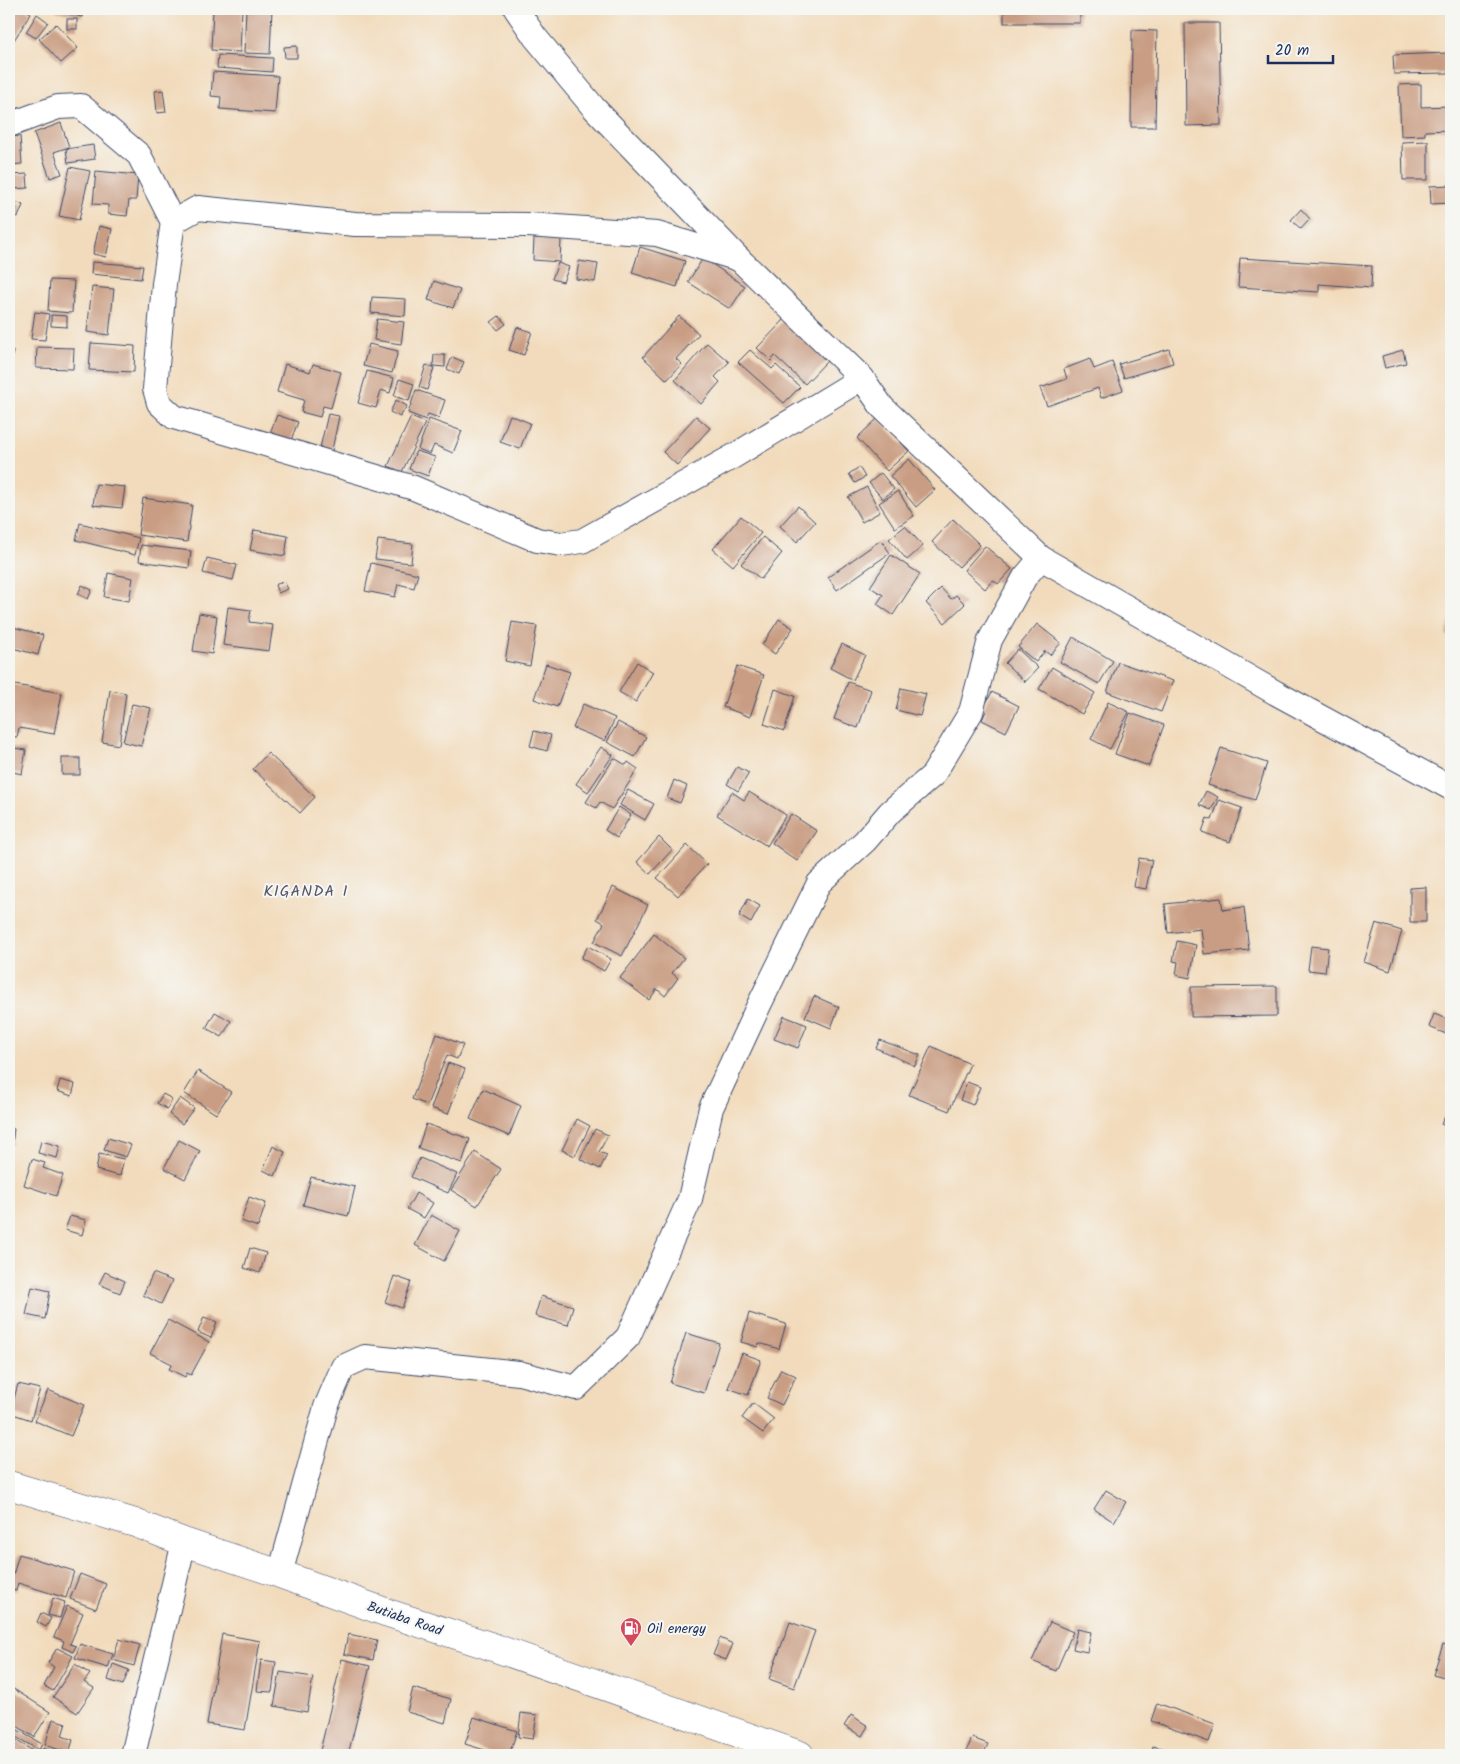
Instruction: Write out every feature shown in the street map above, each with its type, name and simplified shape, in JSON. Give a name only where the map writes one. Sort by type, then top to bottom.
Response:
[{"type":"main road","name":"Butiaba Road","points":[[9,1485],[135,1523],[184,1542],[388,1613],[487,1645],[800,1755]]},
{"type":"street","points":[[516,9],[535,37],[594,108],[739,260],[862,378],[882,408],[1041,558],[1276,693],[1451,788]]},
{"type":"street","points":[[9,125],[58,107],[81,106],[139,155],[173,222],[164,284],[156,389],[159,403],[174,417],[414,488],[537,540],[561,544],[582,541],[734,456],[862,378]]},
{"type":"street","points":[[173,222],[198,208],[355,224],[528,226],[657,234],[739,260]]},
{"type":"street","points":[[280,1574],[326,1407],[343,1367],[365,1357],[519,1373],[576,1388],[628,1337],[690,1200],[712,1108],[759,1005],[819,883],[865,841],[890,812],[933,775],[971,712],[990,640],[1025,577],[1041,558]]},
{"type":"street","points":[[133,1755],[184,1542]]},
{"type":"building","points":[[12,9],[24,9],[31,13],[11,45],[9,44],[9,15]]},
{"type":"building","points":[[56,9],[84,9],[82,17],[56,11]]},
{"type":"building","points":[[213,9],[242,9],[240,52],[211,50]]},
{"type":"building","points":[[246,9],[272,9],[270,54],[244,53]]},
{"type":"building","points":[[1004,9],[1080,9],[1080,23],[1004,23]]},
{"type":"building","points":[[37,14],[48,22],[36,38],[26,32]]},
{"type":"building","points":[[67,19],[77,19],[77,29],[67,29]]},
{"type":"building","points":[[1185,23],[1219,23],[1221,125],[1186,126]]},
{"type":"building","points":[[56,24],[78,48],[61,63],[39,39]]},
{"type":"building","points":[[1132,30],[1157,31],[1155,127],[1131,127]]},
{"type":"building","points":[[297,46],[297,58],[285,58],[284,47]]},
{"type":"building","points":[[1448,53],[1449,73],[1394,74],[1393,55]]},
{"type":"building","points":[[218,55],[273,58],[272,72],[217,68]]},
{"type":"building","points":[[213,72],[278,76],[275,113],[220,109],[221,97],[211,96]]},
{"type":"building","points":[[1421,84],[1421,107],[1451,106],[1451,130],[1425,131],[1425,135],[1401,136],[1399,85]]},
{"type":"building","points":[[163,90],[166,112],[157,113],[155,91]]},
{"type":"building","points":[[61,123],[69,147],[54,152],[62,174],[50,178],[34,133]]},
{"type":"building","points":[[20,136],[22,164],[9,165],[9,137]]},
{"type":"building","points":[[1428,141],[1428,180],[1403,180],[1402,142]]},
{"type":"building","points":[[93,145],[95,159],[68,163],[66,149]]},
{"type":"building","points":[[70,167],[90,171],[79,220],[59,216]]},
{"type":"building","points":[[96,171],[138,175],[136,200],[129,200],[127,216],[108,214],[108,205],[93,204]]},
{"type":"building","points":[[27,174],[28,188],[11,189],[10,175]]},
{"type":"building","points":[[1451,185],[1451,203],[1431,204],[1430,186]]},
{"type":"building","points":[[9,199],[23,205],[18,217],[9,213]]},
{"type":"building","points":[[1301,209],[1310,219],[1301,229],[1291,220]]},
{"type":"building","points":[[99,226],[112,229],[106,257],[93,254]]},
{"type":"building","points":[[534,238],[561,239],[560,262],[533,260]]},
{"type":"building","points":[[640,247],[685,261],[677,287],[632,273]]},
{"type":"building","points":[[703,258],[745,286],[730,309],[688,282]]},
{"type":"building","points":[[1240,258],[1372,266],[1371,288],[1319,284],[1319,292],[1238,287]]},
{"type":"building","points":[[579,261],[598,264],[595,282],[576,279]]},
{"type":"building","points":[[92,262],[143,266],[141,279],[91,274]]},
{"type":"building","points":[[558,263],[569,267],[563,282],[552,279]]},
{"type":"building","points":[[50,280],[74,281],[72,313],[48,311]]},
{"type":"building","points":[[434,281],[460,290],[453,308],[428,300]]},
{"type":"building","points":[[92,287],[114,289],[109,335],[87,332]]},
{"type":"building","points":[[372,297],[406,299],[405,316],[371,313]]},
{"type":"building","points":[[35,312],[49,314],[45,340],[31,339]]},
{"type":"building","points":[[51,315],[67,316],[67,327],[51,326]]},
{"type":"building","points":[[499,316],[506,324],[498,330],[491,322]]},
{"type":"building","points":[[679,316],[699,334],[676,359],[682,364],[667,380],[643,357]]},
{"type":"building","points":[[377,319],[404,322],[401,344],[374,340]]},
{"type":"building","points":[[785,319],[828,360],[805,384],[775,356],[771,361],[757,348]]},
{"type":"building","points":[[517,327],[532,332],[524,355],[509,350]]},
{"type":"building","points":[[91,343],[135,346],[134,372],[89,370]]},
{"type":"building","points":[[707,343],[729,362],[715,377],[720,382],[701,404],[675,380]]},
{"type":"building","points":[[369,344],[398,351],[392,373],[363,366]]},
{"type":"building","points":[[37,347],[74,348],[73,369],[36,368]]},
{"type":"building","points":[[1169,349],[1173,363],[1124,378],[1119,364]]},
{"type":"building","points":[[750,350],[772,369],[776,365],[800,387],[784,403],[738,362]]},
{"type":"building","points":[[1403,350],[1406,363],[1385,368],[1382,356]]},
{"type":"building","points":[[9,351],[13,351],[11,377],[9,376]]},
{"type":"building","points":[[434,355],[445,355],[445,367],[433,366]]},
{"type":"building","points":[[452,357],[464,362],[459,374],[447,369]]},
{"type":"building","points":[[1090,359],[1094,369],[1112,362],[1123,390],[1101,398],[1098,388],[1047,406],[1040,388],[1067,379],[1064,369]]},
{"type":"building","points":[[285,364],[310,372],[313,364],[341,372],[331,408],[323,406],[320,417],[301,412],[304,400],[277,392]]},
{"type":"building","points":[[426,365],[434,368],[427,390],[419,387]]},
{"type":"building","points":[[367,371],[394,378],[390,393],[381,390],[376,408],[358,403]]},
{"type":"building","points":[[399,379],[414,384],[409,401],[394,396]]},
{"type":"building","points":[[416,390],[445,400],[439,418],[428,414],[426,420],[408,413]]},
{"type":"building","points":[[396,400],[407,406],[400,417],[390,412]]},
{"type":"building","points":[[328,414],[339,416],[331,455],[319,452]]},
{"type":"building","points":[[277,415],[298,422],[288,448],[267,441]]},
{"type":"building","points":[[510,415],[530,423],[520,449],[500,442]]},
{"type":"building","points":[[696,416],[710,428],[677,465],[663,452]]},
{"type":"building","points":[[411,417],[425,423],[402,472],[388,466]]},
{"type":"building","points":[[878,418],[909,451],[887,471],[857,438]]},
{"type":"building","points":[[429,419],[462,431],[453,453],[434,445],[430,454],[418,449]]},
{"type":"building","points":[[416,451],[435,457],[428,476],[409,469]]},
{"type":"building","points":[[909,459],[935,490],[916,507],[890,476]]},
{"type":"building","points":[[859,467],[865,477],[855,483],[849,474]]},
{"type":"building","points":[[881,473],[894,489],[883,499],[869,483]]},
{"type":"building","points":[[96,484],[125,487],[122,508],[93,505]]},
{"type":"building","points":[[867,487],[880,512],[862,522],[848,497]]},
{"type":"building","points":[[898,491],[914,516],[895,528],[879,503]]},
{"type":"building","points":[[143,498],[192,505],[187,542],[138,535]]},
{"type":"building","points":[[798,506],[815,522],[797,542],[780,526]]},
{"type":"building","points":[[741,516],[761,533],[733,566],[713,549]]},
{"type":"building","points":[[953,519],[980,545],[959,567],[932,542]]},
{"type":"building","points":[[80,523],[139,538],[135,555],[76,540]]},
{"type":"building","points":[[905,526],[923,546],[907,560],[889,539]]},
{"type":"building","points":[[254,530],[288,536],[285,556],[250,550]]},
{"type":"building","points":[[763,537],[782,553],[761,579],[741,564]]},
{"type":"building","points":[[378,540],[413,544],[411,563],[375,559]]},
{"type":"building","points":[[881,540],[890,553],[837,590],[828,577]]},
{"type":"building","points":[[141,545],[191,551],[189,568],[139,561]]},
{"type":"building","points":[[985,546],[1012,569],[998,584],[993,580],[985,589],[964,570]]},
{"type":"building","points":[[891,555],[920,574],[893,615],[877,604],[883,595],[870,587]]},
{"type":"building","points":[[207,558],[237,565],[233,580],[203,573]]},
{"type":"building","points":[[371,563],[418,574],[414,588],[398,584],[395,597],[365,591]]},
{"type":"building","points":[[108,573],[133,578],[129,601],[104,597]]},
{"type":"building","points":[[284,581],[288,589],[278,593],[275,585]]},
{"type":"building","points":[[82,585],[92,590],[88,599],[78,594]]},
{"type":"building","points":[[941,588],[951,599],[956,595],[965,604],[945,623],[926,603]]},
{"type":"building","points":[[228,607],[251,610],[249,622],[273,625],[269,651],[223,645]]},
{"type":"building","points":[[199,613],[217,616],[212,654],[193,651]]},
{"type":"building","points":[[779,619],[793,628],[775,654],[762,645]]},
{"type":"building","points":[[512,622],[537,626],[530,666],[505,661]]},
{"type":"building","points":[[1449,623],[1451,623],[1451,636],[1446,635]]},
{"type":"building","points":[[1037,624],[1061,643],[1050,655],[1045,651],[1036,662],[1018,647]]},
{"type":"building","points":[[13,627],[43,635],[38,655],[9,647]]},
{"type":"building","points":[[1073,637],[1113,661],[1099,684],[1060,662]]},
{"type":"building","points":[[842,644],[865,655],[853,680],[830,668]]},
{"type":"building","points":[[1018,649],[1038,668],[1025,682],[1005,663]]},
{"type":"building","points":[[637,662],[653,672],[636,702],[619,692]]},
{"type":"building","points":[[1118,662],[1173,681],[1161,712],[1107,692]]},
{"type":"building","points":[[546,664],[570,672],[557,707],[534,699]]},
{"type":"building","points":[[737,666],[764,675],[750,717],[723,707]]},
{"type":"building","points":[[1052,667],[1095,693],[1082,714],[1039,689]]},
{"type":"building","points":[[848,682],[871,690],[858,728],[834,719]]},
{"type":"building","points":[[9,684],[62,693],[54,734],[19,728],[17,737],[9,736]]},
{"type":"building","points":[[901,688],[926,694],[920,716],[896,710]]},
{"type":"building","points":[[775,689],[795,696],[784,731],[764,724]]},
{"type":"building","points":[[110,690],[126,693],[119,745],[102,742]]},
{"type":"building","points":[[992,692],[1019,706],[1006,732],[982,720],[986,711],[983,709]]},
{"type":"building","points":[[1108,702],[1129,712],[1110,749],[1091,739]]},
{"type":"building","points":[[132,704],[151,708],[141,746],[123,742]]},
{"type":"building","points":[[583,704],[615,718],[605,741],[573,728]]},
{"type":"building","points":[[1130,713],[1164,725],[1149,766],[1115,754]]},
{"type":"building","points":[[618,722],[646,737],[635,757],[607,742]]},
{"type":"building","points":[[534,731],[551,735],[547,751],[530,746]]},
{"type":"building","points":[[9,747],[26,750],[22,774],[9,771]]},
{"type":"building","points":[[601,747],[613,755],[588,792],[576,784]]},
{"type":"building","points":[[1221,748],[1267,763],[1255,800],[1208,785]]},
{"type":"building","points":[[268,753],[315,797],[300,813],[253,769]]},
{"type":"building","points":[[62,758],[80,758],[80,775],[62,775]]},
{"type":"building","points":[[614,758],[626,765],[628,762],[638,769],[612,809],[600,802],[596,808],[586,802]]},
{"type":"building","points":[[737,767],[749,773],[738,791],[727,784]]},
{"type":"building","points":[[674,780],[687,786],[680,803],[667,798]]},
{"type":"building","points":[[628,790],[654,804],[645,820],[620,805]]},
{"type":"building","points":[[1206,791],[1218,797],[1211,810],[1199,805]]},
{"type":"building","points":[[732,792],[744,800],[749,792],[786,815],[767,846],[717,815]]},
{"type":"building","points":[[1219,800],[1242,808],[1230,842],[1202,832],[1207,818],[1212,820]]},
{"type":"building","points":[[619,807],[631,815],[617,838],[605,830]]},
{"type":"building","points":[[791,814],[817,831],[797,861],[772,843]]},
{"type":"building","points":[[659,837],[672,850],[650,874],[637,862]]},
{"type":"building","points":[[687,845],[707,864],[678,896],[657,878]]},
{"type":"building","points":[[1139,858],[1152,860],[1146,889],[1134,887]]},
{"type":"building","points":[[613,887],[648,905],[622,956],[594,942],[604,923],[597,919]]},
{"type":"building","points":[[1426,887],[1426,922],[1410,922],[1410,888]]},
{"type":"building","points":[[1221,898],[1223,910],[1244,907],[1249,950],[1204,954],[1201,929],[1168,933],[1165,904]]},
{"type":"building","points":[[748,899],[760,906],[751,923],[739,916]]},
{"type":"building","points":[[1376,923],[1402,931],[1390,971],[1364,962]]},
{"type":"building","points":[[654,934],[684,958],[672,973],[678,978],[665,996],[657,989],[649,1000],[620,978]]},
{"type":"building","points":[[1177,941],[1196,945],[1190,978],[1176,975],[1178,962],[1173,961]]},
{"type":"building","points":[[588,946],[611,959],[604,971],[581,958]]},
{"type":"building","points":[[1311,946],[1328,948],[1325,972],[1308,970]]},
{"type":"building","points":[[1277,986],[1277,1016],[1191,1017],[1191,987]]},
{"type":"building","points":[[814,996],[839,1007],[831,1028],[805,1017]]},
{"type":"building","points":[[215,1012],[231,1021],[222,1037],[206,1028]]},
{"type":"building","points":[[1434,1014],[1451,1020],[1451,1036],[1429,1027]]},
{"type":"building","points":[[784,1016],[807,1025],[798,1048],[774,1039]]},
{"type":"building","points":[[437,1034],[463,1045],[457,1059],[447,1055],[427,1105],[412,1099]]},
{"type":"building","points":[[880,1040],[920,1055],[915,1066],[876,1048]]},
{"type":"building","points":[[931,1046],[970,1064],[949,1111],[909,1095]]},
{"type":"building","points":[[448,1063],[465,1069],[448,1114],[431,1108]]},
{"type":"building","points":[[198,1071],[231,1092],[216,1114],[184,1093]]},
{"type":"building","points":[[60,1080],[75,1084],[72,1096],[57,1091]]},
{"type":"building","points":[[967,1082],[980,1087],[973,1105],[960,1100]]},
{"type":"building","points":[[483,1089],[521,1106],[509,1136],[470,1119]]},
{"type":"building","points":[[163,1094],[172,1099],[167,1109],[157,1103]]},
{"type":"building","points":[[180,1098],[194,1108],[182,1124],[169,1114]]},
{"type":"building","points":[[1448,1111],[1451,1112],[1451,1129],[1441,1124]]},
{"type":"building","points":[[577,1119],[590,1126],[575,1156],[562,1150]]},
{"type":"building","points":[[426,1124],[470,1139],[462,1163],[418,1148]]},
{"type":"building","points":[[9,1128],[14,1129],[12,1145],[9,1144]]},
{"type":"building","points":[[595,1129],[608,1135],[599,1152],[607,1155],[600,1169],[580,1159]]},
{"type":"building","points":[[108,1138],[131,1145],[126,1157],[104,1150]]},
{"type":"building","points":[[179,1140],[200,1151],[185,1179],[164,1168]]},
{"type":"building","points":[[41,1141],[60,1146],[57,1158],[38,1153]]},
{"type":"building","points":[[273,1146],[285,1152],[275,1176],[263,1170]]},
{"type":"building","points":[[475,1152],[501,1169],[477,1206],[451,1190]]},
{"type":"building","points":[[99,1154],[124,1159],[120,1176],[96,1170]]},
{"type":"building","points":[[420,1158],[457,1174],[448,1193],[411,1177]]},
{"type":"building","points":[[32,1159],[45,1163],[43,1168],[63,1175],[56,1196],[24,1185]]},
{"type":"building","points":[[311,1177],[355,1187],[348,1216],[303,1205]]},
{"type":"building","points":[[416,1193],[433,1203],[424,1218],[407,1209]]},
{"type":"building","points":[[249,1197],[266,1203],[258,1227],[241,1221]]},
{"type":"building","points":[[431,1215],[460,1231],[444,1261],[415,1245]]},
{"type":"building","points":[[70,1216],[86,1220],[82,1235],[65,1230]]},
{"type":"building","points":[[250,1248],[266,1253],[260,1273],[244,1268]]},
{"type":"building","points":[[105,1272],[125,1281],[120,1293],[99,1284]]},
{"type":"building","points":[[153,1273],[172,1281],[161,1304],[143,1295]]},
{"type":"building","points":[[394,1276],[411,1282],[402,1308],[385,1302]]},
{"type":"building","points":[[32,1287],[50,1291],[45,1319],[26,1315]]},
{"type":"building","points":[[541,1296],[573,1306],[568,1325],[535,1316]]},
{"type":"building","points":[[749,1313],[786,1324],[779,1349],[759,1343],[758,1347],[741,1342]]},
{"type":"building","points":[[204,1317],[217,1322],[211,1338],[198,1332]]},
{"type":"building","points":[[168,1320],[209,1342],[191,1375],[187,1373],[185,1377],[169,1369],[172,1364],[150,1353]]},
{"type":"building","points":[[686,1333],[719,1343],[704,1393],[670,1383]]},
{"type":"building","points":[[742,1353],[761,1360],[748,1395],[728,1388]]},
{"type":"building","points":[[781,1369],[796,1376],[782,1405],[767,1398]]},
{"type":"building","points":[[18,1384],[40,1389],[31,1420],[10,1413]]},
{"type":"building","points":[[48,1390],[84,1405],[71,1436],[35,1421]]},
{"type":"building","points":[[753,1403],[774,1419],[763,1433],[742,1418]]},
{"type":"building","points":[[1106,1490],[1126,1502],[1114,1522],[1094,1509]]},
{"type":"building","points":[[19,1554],[74,1571],[66,1598],[18,1583],[16,1591],[9,1589]]},
{"type":"building","points":[[80,1574],[106,1584],[96,1609],[70,1599]]},
{"type":"building","points":[[53,1598],[65,1602],[60,1618],[48,1615]]},
{"type":"building","points":[[67,1606],[83,1613],[70,1644],[76,1646],[73,1652],[62,1647],[64,1641],[54,1637]]},
{"type":"building","points":[[41,1613],[51,1618],[46,1627],[37,1622]]},
{"type":"building","points":[[790,1622],[815,1631],[794,1688],[769,1679]]},
{"type":"building","points":[[1050,1622],[1073,1632],[1056,1671],[1032,1661]]},
{"type":"building","points":[[1077,1629],[1091,1632],[1087,1652],[1073,1649]]},
{"type":"building","points":[[222,1634],[260,1641],[245,1730],[207,1724]]},
{"type":"building","points":[[348,1634],[377,1640],[373,1660],[344,1654]]},
{"type":"building","points":[[720,1638],[733,1644],[726,1660],[713,1655]]},
{"type":"building","points":[[119,1639],[140,1645],[134,1666],[113,1660]]},
{"type":"building","points":[[80,1644],[113,1654],[108,1668],[75,1658]]},
{"type":"building","points":[[1443,1644],[1451,1647],[1451,1680],[1433,1675]]},
{"type":"building","points":[[57,1648],[73,1656],[53,1691],[44,1686],[54,1667],[48,1663]]},
{"type":"building","points":[[342,1659],[370,1666],[348,1755],[335,1755],[320,1751]]},
{"type":"building","points":[[261,1660],[276,1662],[272,1692],[257,1691]]},
{"type":"building","points":[[75,1664],[90,1674],[84,1682],[94,1688],[77,1713],[53,1697]]},
{"type":"building","points":[[113,1664],[129,1670],[123,1685],[108,1680]]},
{"type":"building","points":[[280,1672],[313,1677],[307,1712],[274,1706]]},
{"type":"building","points":[[12,1688],[50,1712],[34,1737],[9,1721],[9,1692]]},
{"type":"building","points":[[413,1688],[451,1699],[445,1723],[407,1712]]},
{"type":"building","points":[[1157,1703],[1215,1724],[1209,1742],[1151,1721]]},
{"type":"building","points":[[521,1713],[537,1715],[533,1739],[518,1737]]},
{"type":"building","points":[[851,1715],[868,1726],[862,1736],[844,1726]]},
{"type":"building","points":[[474,1717],[517,1731],[509,1755],[501,1755],[465,1744]]},
{"type":"building","points":[[53,1719],[66,1723],[62,1736],[73,1740],[69,1753],[45,1745]]},
{"type":"building","points":[[16,1729],[42,1744],[39,1750],[12,1735]]},
{"type":"building","points":[[9,1736],[36,1753],[35,1755],[9,1755]]},
{"type":"building","points":[[972,1738],[988,1744],[983,1755],[974,1755],[966,1752]]},
{"type":"building","points":[[1153,1746],[1189,1755],[1151,1755]]},
{"type":"building","points":[[43,1748],[59,1753],[59,1755],[41,1755]]},
{"type":"place","name":"Oil energy","points":[[631,1647]]},
{"type":"district","name":"KIGANDA I","points":[[306,890]]}]
